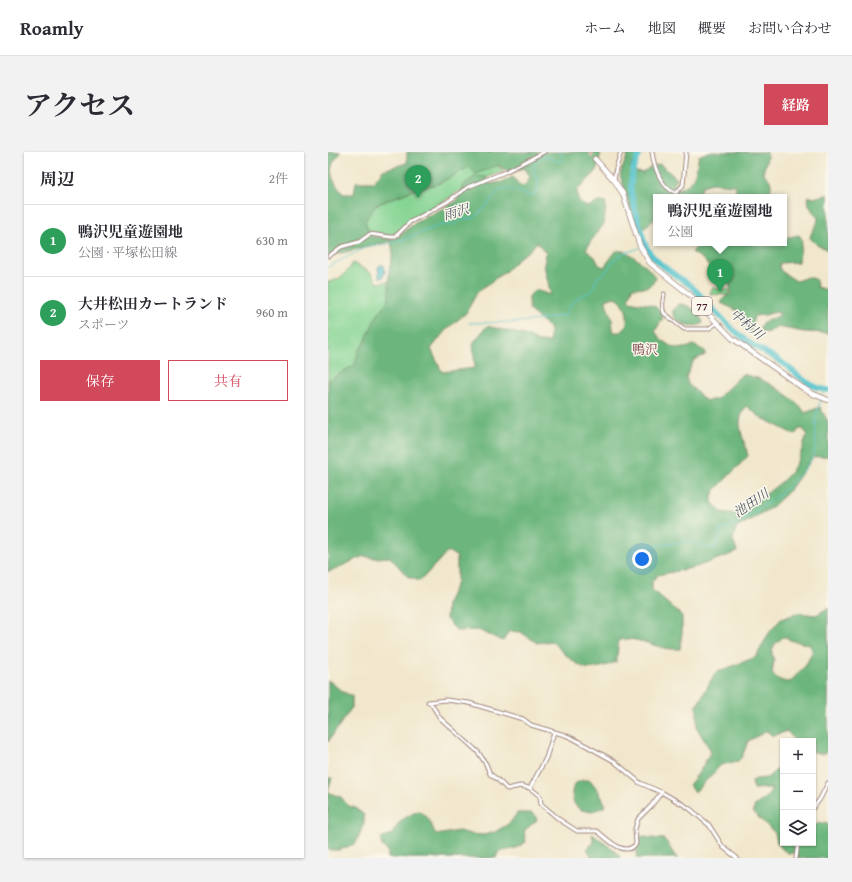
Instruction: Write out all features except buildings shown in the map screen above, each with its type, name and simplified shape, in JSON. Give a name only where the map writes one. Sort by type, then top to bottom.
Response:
[{"type":"main road","name":"77","points":[[595,159],[614,180],[623,194],[638,240],[648,260],[690,295],[738,342],[803,388],[828,400]]},
{"type":"street","points":[[329,256],[341,247],[353,244],[370,234],[394,237],[410,222],[447,202],[468,187],[505,172],[544,152]]},
{"type":"street","points":[[614,180],[621,152]]},
{"type":"street","points":[[652,152],[653,159],[665,186],[670,191],[676,193],[684,185],[686,152]]},
{"type":"street","points":[[664,294],[662,304],[664,313],[681,327],[688,329],[708,328],[717,323]]},
{"type":"street","points":[[661,793],[652,806],[638,819],[635,829],[636,844],[629,851],[624,852],[618,849],[597,831],[577,831],[560,820],[541,804],[540,796],[530,788],[520,786],[507,789],[490,774],[486,764],[478,752],[440,718],[429,702],[446,700],[469,704],[523,719],[531,726],[574,739],[614,761],[633,778],[676,800],[689,808],[709,824],[723,847],[737,858]]},
{"type":"street","points":[[530,788],[546,758],[554,732]]},
{"type":"street","points":[[816,804],[828,784]]},
{"type":"street","points":[[796,858],[798,846]]},
{"type":"green space","points":[[328,152],[340,152],[333,163],[331,172],[335,183],[343,194],[354,194],[356,182],[374,182],[383,170],[407,163],[407,152],[601,152],[596,172],[577,190],[579,201],[585,206],[588,207],[598,202],[606,202],[604,224],[586,250],[595,257],[599,265],[604,267],[616,251],[623,251],[638,260],[651,271],[656,279],[648,287],[632,288],[628,300],[653,305],[657,308],[663,318],[655,331],[667,344],[676,348],[686,348],[693,345],[705,351],[705,355],[694,360],[686,377],[688,384],[706,401],[717,399],[743,374],[760,379],[792,399],[802,408],[805,413],[820,407],[828,422],[828,456],[813,457],[789,491],[772,507],[736,528],[733,540],[737,552],[696,567],[658,575],[652,581],[652,590],[682,616],[680,649],[664,648],[631,639],[619,640],[616,662],[601,667],[586,668],[572,660],[551,641],[537,643],[521,632],[509,631],[503,641],[478,630],[457,631],[446,619],[447,603],[457,582],[457,557],[448,551],[420,581],[408,577],[390,557],[375,558],[364,556],[328,572],[328,380],[355,365],[359,350],[365,342],[375,319],[389,299],[389,271],[393,253],[391,241],[328,256]],"holes":[[[498,165],[509,172],[525,168],[530,177],[526,185],[520,186],[513,177],[502,182],[490,184],[486,177],[476,176],[465,184],[456,202],[418,221],[394,239],[370,236],[365,221],[376,205],[416,189],[438,184],[469,167],[476,174]],[[537,242],[546,253],[544,265],[551,295],[535,290],[529,296],[529,310],[550,328],[550,342],[538,342],[528,336],[487,326],[473,343],[475,368],[442,372],[431,349],[445,331],[466,313],[478,291],[506,271],[521,256],[530,250]],[[614,297],[623,303],[626,310],[627,323],[621,332],[614,332],[612,319],[606,300]],[[747,406],[760,417],[795,435],[799,429],[803,429],[807,434],[796,463],[791,472],[780,483],[737,514],[721,512],[712,502],[712,496],[715,490],[748,456],[740,424],[743,412]]]},
{"type":"green space","points":[[629,152],[639,152],[630,168],[642,173],[649,168],[660,164],[677,179],[673,185],[678,189],[684,187],[692,181],[699,156],[708,152],[767,152],[763,173],[769,178],[771,189],[770,194],[736,194],[735,185],[712,183],[702,186],[701,194],[653,194],[653,220],[644,228],[638,228],[620,175]]},
{"type":"green space","points":[[492,161],[504,171],[466,186],[449,198],[413,218],[394,234],[387,235],[366,231],[363,220],[372,207],[387,197],[467,165]]},
{"type":"green space","points":[[828,195],[828,250],[817,245],[810,238],[818,218],[810,208],[808,202],[809,196],[813,198]]},
{"type":"green space","points":[[799,235],[802,239],[799,262],[780,263],[779,267],[781,271],[796,281],[808,277],[815,279],[817,284],[816,287],[828,290],[828,333],[804,332],[777,327],[769,332],[761,333],[760,328],[762,323],[781,315],[776,312],[754,316],[750,333],[743,325],[738,311],[721,303],[724,298],[731,293],[725,274],[712,271],[704,260],[692,252],[696,246],[787,246],[787,237]]},
{"type":"green space","points":[[353,263],[371,273],[377,283],[394,281],[390,305],[358,365],[328,387],[328,282],[340,278],[346,273]]},
{"type":"green space","points":[[712,288],[729,290],[728,295],[710,294]]},
{"type":"green space","points":[[679,304],[691,307],[700,316],[703,323],[692,326],[679,322],[673,314],[674,309]]},
{"type":"green space","points":[[828,608],[828,752],[821,754],[816,753],[816,738],[793,738],[787,731],[773,736],[767,731],[748,741],[742,757],[738,761],[721,765],[695,792],[689,785],[700,771],[711,751],[697,728],[697,706],[715,673],[756,657],[769,633],[781,619],[798,613],[816,615]],"holes":[[[783,637],[810,645],[813,652],[805,666],[790,682],[780,680],[775,677],[772,672],[774,661],[772,650],[775,644]]]},
{"type":"green space","points":[[328,680],[343,692],[352,696],[352,707],[328,742]]},
{"type":"green space","points":[[780,767],[780,846],[816,846],[816,825],[819,823],[828,824],[828,858],[797,858],[795,853],[788,853],[782,849],[777,842],[775,833],[753,812],[755,805],[767,796],[771,788],[753,789],[752,781],[767,778]]},
{"type":"green space","points":[[328,778],[332,778],[328,790]]},
{"type":"green space","points":[[583,780],[590,780],[598,790],[605,804],[604,807],[593,811],[588,811],[578,808],[575,805],[572,793],[573,788],[576,783]]},
{"type":"green space","points":[[328,790],[330,793],[341,797],[348,806],[354,807],[364,815],[364,823],[356,843],[340,850],[328,850]]},
{"type":"green space","points":[[418,811],[425,815],[436,835],[459,831],[484,835],[495,832],[510,823],[517,813],[531,813],[535,815],[537,820],[524,831],[526,842],[516,848],[498,852],[496,858],[388,858],[388,851],[381,845],[382,837],[392,834],[399,823],[406,817]]},
{"type":"green space","points":[[592,834],[614,850],[621,858],[592,858],[587,848],[594,843]]},
{"type":"green space","points":[[642,836],[664,839],[678,858],[636,858],[639,842]]},
{"type":"water","points":[[380,265],[384,265],[385,272],[382,278],[379,278],[378,267]]},
{"type":"waterway","name":"雨沢","points":[[328,267],[368,246],[387,244],[402,240],[441,225],[452,225],[464,219],[474,218],[499,190],[507,188],[532,196],[535,194],[539,183],[534,172],[534,165],[543,156],[558,162],[562,162],[563,160],[560,152]]},
{"type":"waterway","name":"中村川","points":[[641,152],[633,171],[631,188],[634,205],[644,239],[651,254],[661,265],[692,287],[740,336],[780,361],[808,383],[821,389],[828,390]]},
{"type":"waterway","points":[[469,323],[519,322],[565,315],[570,306],[576,300],[592,291],[597,278],[605,273],[613,261],[624,253],[640,248]]},
{"type":"waterway","name":"池田川","points":[[822,395],[824,390]]},
{"type":"waterway","name":"池田川","points":[[629,552],[652,546],[688,541],[704,547],[716,548],[721,530],[745,518],[774,498],[788,486],[809,463],[815,448],[816,416],[821,399]]},
{"type":"tunnel","points":[[588,152],[595,159]]},
{"type":"place","name":"大井松田カートランド","points":[[418,198]]},
{"type":"place","name":"鴨沢児童遊園地","points":[[720,292]]},
{"type":"district","name":"鴨沢","points":[[645,349]]}]
